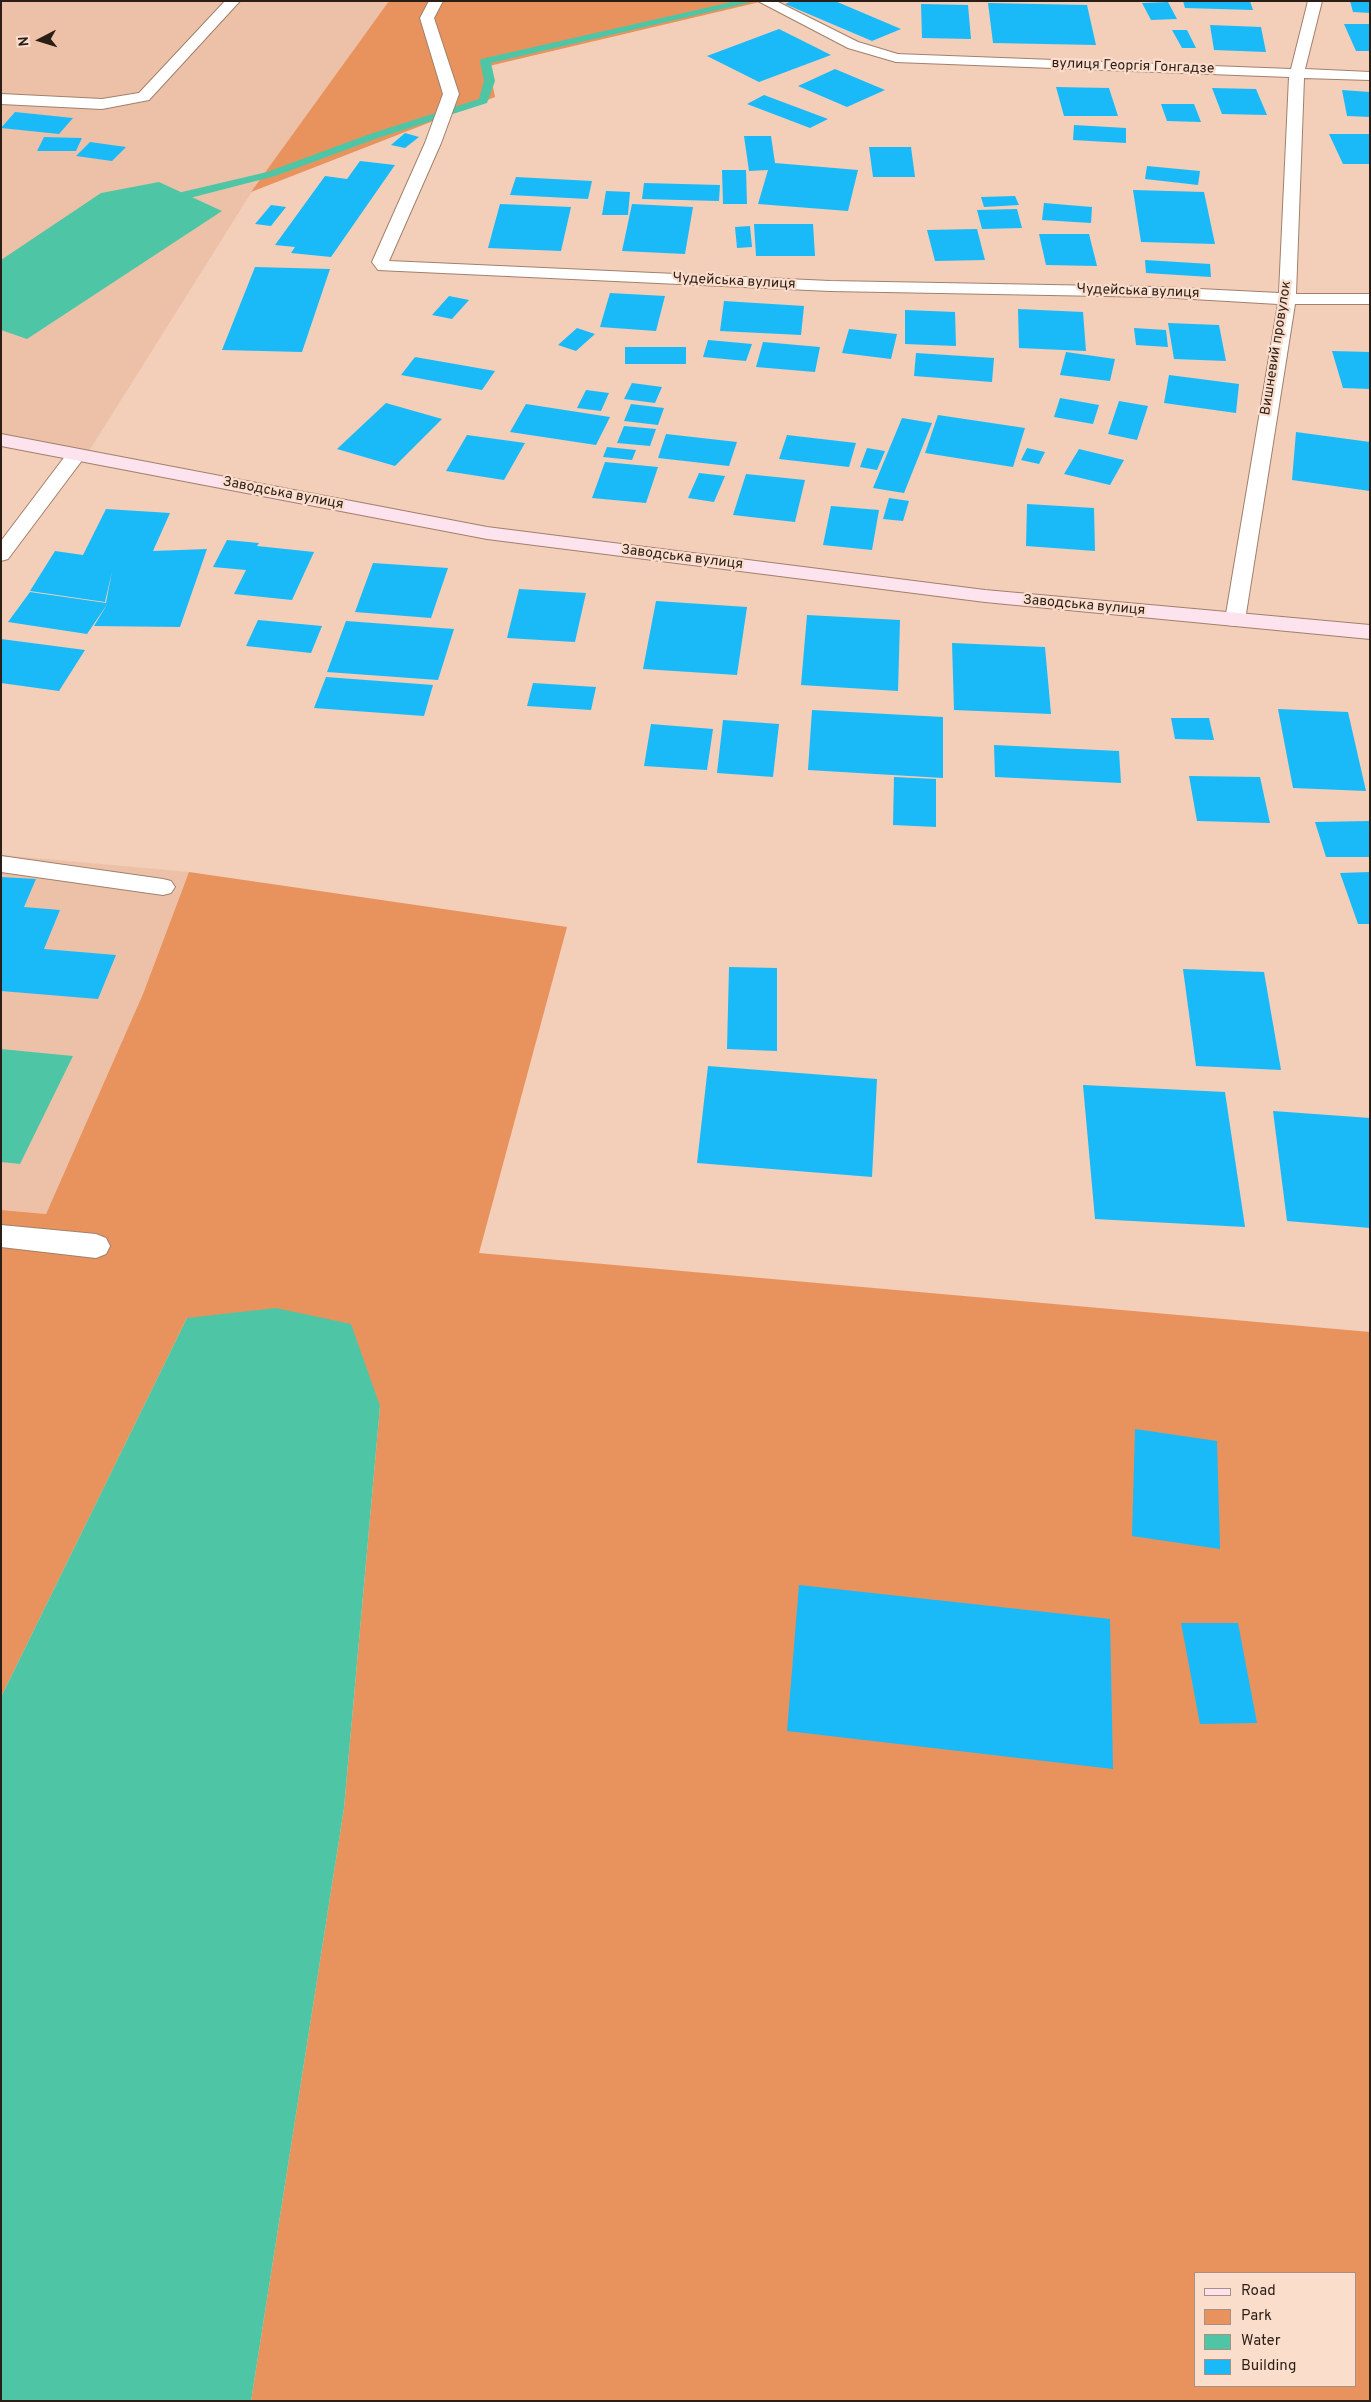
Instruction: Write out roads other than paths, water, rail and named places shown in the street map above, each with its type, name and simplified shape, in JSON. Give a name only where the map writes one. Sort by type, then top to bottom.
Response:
[{"type":"main road","name":"Заводська вулиця","points":[[1,440],[486,533],[984,596],[1370,632]]},
{"type":"street","points":[[1,99],[102,104],[144,97],[233,1]]},
{"type":"street","name":"Чудейська вулиця","points":[[436,1],[428,18],[451,94],[433,143],[380,262],[384,266],[830,286],[1159,292],[1287,299],[1370,298]]},
{"type":"street","name":"Вишневий провулок","points":[[1235,620],[1287,299],[1297,73],[1315,1]]},
{"type":"street","name":"вулиця Георгія Гонгадзе","points":[[768,4],[853,45],[896,58],[1370,76]]},
{"type":"street","points":[[1,555],[76,455]]},
{"type":"street","points":[[1,864],[163,887]]},
{"type":"street","points":[[1,1236],[96,1246]]},
{"type":"water","points":[[159,182],[222,211],[27,339],[1,330],[1,260],[101,193]]},
{"type":"water","points":[[1,1049],[73,1056],[20,1164],[1,1162]]},
{"type":"water","points":[[276,1308],[351,1324],[380,1406],[344,1808],[251,2401],[1,2401],[1,1697],[187,1318]]},
{"type":"waterway","points":[[186,195],[271,174],[374,136],[483,101],[490,81],[485,61],[751,1]]}]
